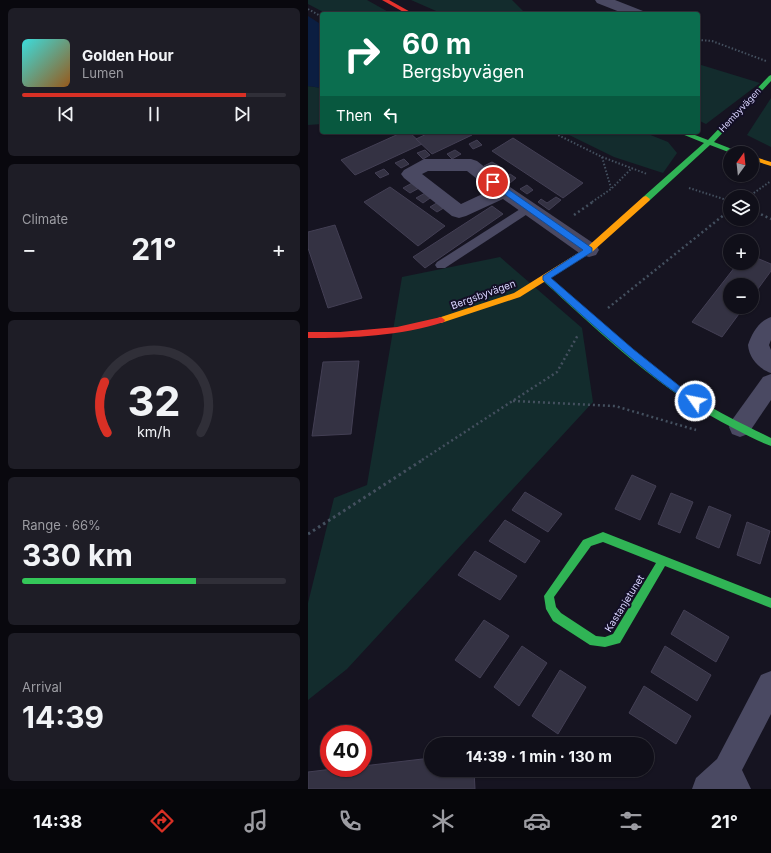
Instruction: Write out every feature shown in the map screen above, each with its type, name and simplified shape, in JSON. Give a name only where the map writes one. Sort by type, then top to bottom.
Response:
[{"type":"street","points":[[385,0],[407,12]]},
{"type":"street","points":[[602,0],[633,12]]},
{"type":"street","name":"Hembyvägen","points":[[709,143],[771,77]]},
{"type":"street","points":[[685,134],[723,148]]},
{"type":"street","name":"Bergsbyvägen","points":[[308,336],[397,330],[445,319],[517,295],[589,250],[709,143]]},
{"type":"street","points":[[759,160],[771,164]]},
{"type":"street","points":[[504,191],[589,250]]},
{"type":"street","points":[[546,278],[630,352],[684,394],[740,427],[771,442]]},
{"type":"street","points":[[771,325],[762,337],[758,350],[760,354],[771,364]]},
{"type":"street","points":[[740,427],[771,383]]},
{"type":"street","name":"Kastanjetunet","points":[[662,562],[616,639],[605,642],[594,641],[557,617],[551,609],[549,596],[587,543],[603,537],[662,562],[771,603]]},
{"type":"street","points":[[724,782],[771,685]]},
{"type":"lane","points":[[441,265],[528,208]]},
{"type":"path","points":[[308,9],[320,16]]},
{"type":"path","points":[[700,40],[712,41],[771,63]]},
{"type":"path","points":[[556,134],[602,157],[651,176]]},
{"type":"path","points":[[602,157],[611,189]]},
{"type":"path","points":[[758,190],[771,181]]},
{"type":"path","points":[[684,187],[723,199]]},
{"type":"path","points":[[759,213],[771,219]]},
{"type":"path","points":[[603,312],[723,216]]},
{"type":"path","points":[[308,534],[557,372],[581,329]]},
{"type":"path","points":[[512,401],[615,406],[697,430]]},
{"type":"green space","points":[[308,0],[367,0],[388,12],[323,12],[308,4]]},
{"type":"green space","points":[[411,0],[512,0],[524,12],[438,12]]},
{"type":"green space","points":[[700,65],[760,83],[706,124],[700,121]]},
{"type":"green space","points":[[308,86],[320,88],[320,124],[308,125]]},
{"type":"green space","points":[[771,98],[771,147],[747,135]]},
{"type":"green space","points":[[567,134],[648,134],[668,142],[677,153],[663,173],[614,157]]},
{"type":"green space","points":[[500,257],[582,328],[593,402],[347,669],[308,700],[308,603],[334,498],[367,485],[402,277]]},
{"type":"water","points":[[308,16],[320,24],[320,88],[308,86]]},
{"type":"building","points":[[399,134],[411,134],[422,144],[355,175],[341,160]]},
{"type":"building","points":[[427,134],[472,135],[432,154],[416,139]]},
{"type":"building","points":[[513,138],[583,183],[563,198],[492,151]]},
{"type":"building","points":[[477,140],[482,145],[473,149],[469,144]]},
{"type":"building","points":[[425,150],[430,155],[423,159],[417,153]]},
{"type":"building","points":[[455,150],[461,154],[452,159],[447,154]]},
{"type":"building","points":[[404,159],[409,164],[401,168],[395,163]]},
{"type":"building","points":[[492,162],[499,166],[492,172],[484,166]]},
{"type":"building","points":[[384,169],[389,174],[380,178],[375,173]]},
{"type":"building","points":[[510,174],[516,178],[510,183],[502,178]]},
{"type":"building","points":[[414,182],[421,187],[410,193],[403,188]]},
{"type":"building","points":[[527,185],[533,190],[527,194],[520,189]]},
{"type":"building","points":[[390,187],[445,226],[418,246],[364,202]]},
{"type":"building","points":[[427,192],[433,196],[423,203],[416,198]]},
{"type":"building","points":[[556,197],[561,200],[549,210],[538,202],[541,199],[547,203]]},
{"type":"building","points":[[440,201],[447,206],[437,212],[430,207]]},
{"type":"building","points":[[492,206],[503,214],[425,268],[413,257]]},
{"type":"building","points":[[335,225],[362,298],[328,308],[308,248],[308,232]]},
{"type":"building","points":[[759,259],[771,264],[771,271],[759,287],[759,278],[726,278],[733,270],[759,270]]},
{"type":"building","points":[[723,282],[723,314],[739,314],[722,337],[692,322]]},
{"type":"building","points":[[359,361],[351,434],[312,436],[323,362]]},
{"type":"building","points":[[632,475],[656,486],[640,520],[615,509]]},
{"type":"building","points":[[525,492],[562,514],[548,532],[512,510]]},
{"type":"building","points":[[671,493],[693,502],[680,533],[658,524]]},
{"type":"building","points":[[709,506],[731,515],[719,548],[696,538]]},
{"type":"building","points":[[505,520],[540,541],[525,563],[489,541]]},
{"type":"building","points":[[747,522],[770,531],[760,564],[737,555]]},
{"type":"building","points":[[475,551],[517,576],[500,600],[458,575]]},
{"type":"building","points":[[684,610],[729,637],[716,662],[671,634]]},
{"type":"building","points":[[484,620],[509,636],[480,678],[455,660]]},
{"type":"building","points":[[522,646],[547,663],[519,706],[494,687]]},
{"type":"building","points":[[665,646],[711,675],[697,701],[651,672]]},
{"type":"building","points":[[560,670],[586,687],[558,734],[532,716]]},
{"type":"building","points":[[644,686],[691,716],[676,744],[629,713]]},
{"type":"building","points":[[424,759],[424,777],[474,777],[475,789],[308,789],[308,772],[320,771],[320,777],[372,777],[372,765]]},
{"type":"traffic: fast","points":[[646,199],[709,143],[771,77]]},
{"type":"traffic: fast","points":[[686,134],[723,148]]},
{"type":"traffic: fast","points":[[545,278],[635,358],[673,387],[693,401],[731,423],[771,442]]},
{"type":"traffic: fast","points":[[662,562],[616,639],[605,642],[594,641],[557,617],[551,609],[549,596],[587,543],[603,537],[771,603]]},
{"type":"traffic: slow","points":[[759,160],[771,164]]},
{"type":"traffic: slow","points":[[441,320],[517,295],[589,250],[646,199]]},
{"type":"traffic: jam","points":[[385,0],[407,12]]},
{"type":"traffic: jam","points":[[308,335],[340,335],[397,330],[441,320]]},
{"type":"route","points":[[493,182],[589,250],[546,278],[630,352],[695,401]]}]
